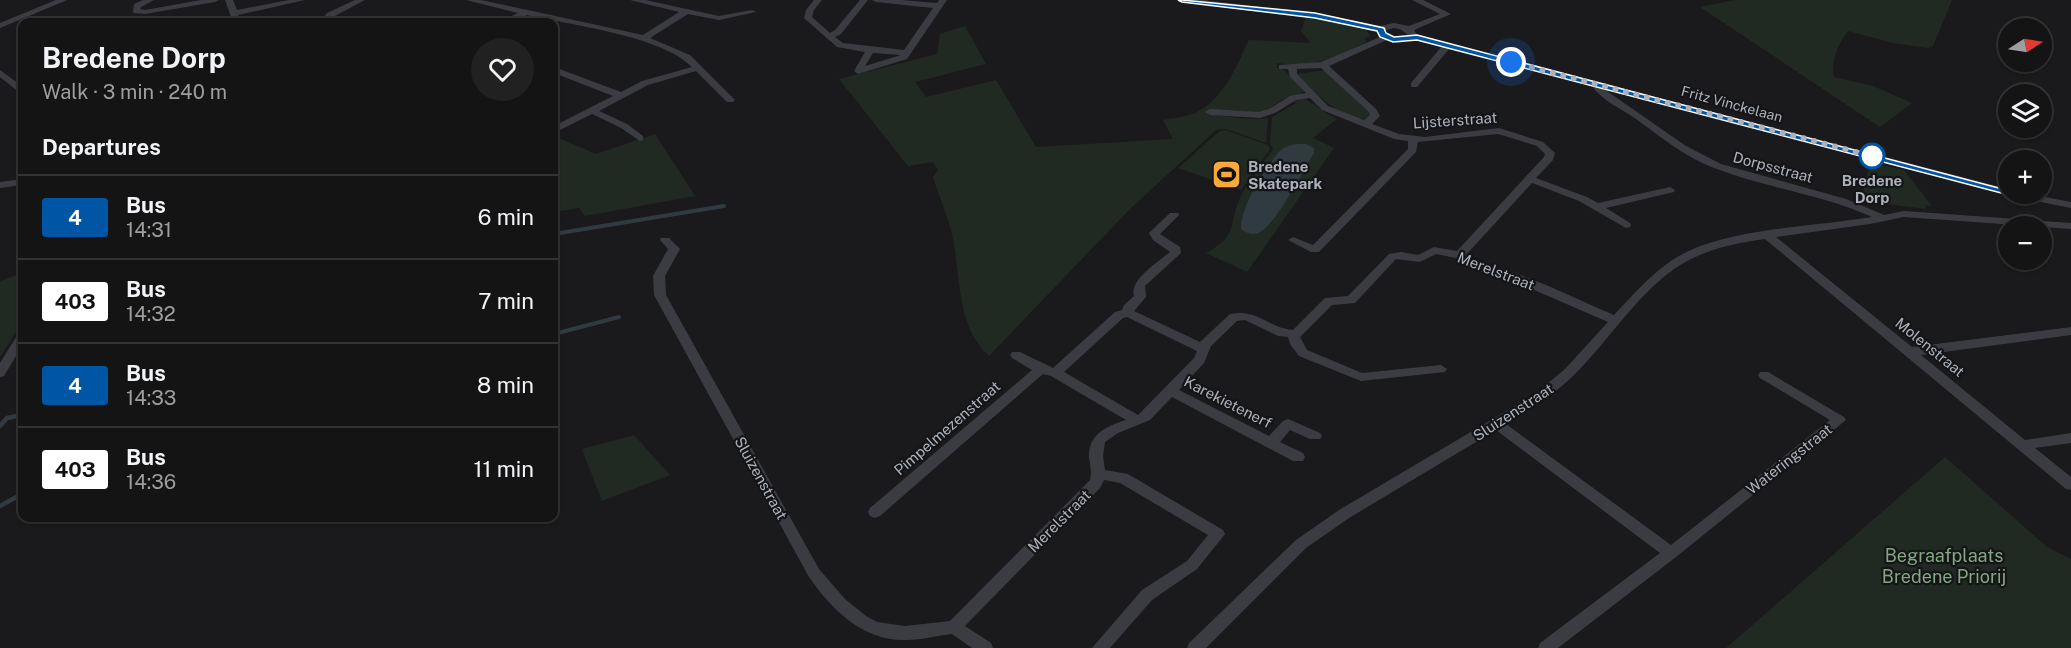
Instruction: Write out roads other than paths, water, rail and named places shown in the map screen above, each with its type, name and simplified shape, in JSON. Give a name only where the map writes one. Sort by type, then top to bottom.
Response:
[{"type":"street","points":[[19,18],[63,0]]},
{"type":"street","points":[[150,0],[137,6],[135,10],[145,12],[215,0]]},
{"type":"street","points":[[229,0],[236,18],[301,0]]},
{"type":"street","points":[[327,18],[361,0]]},
{"type":"street","points":[[470,0],[555,18]]},
{"type":"street","points":[[634,0],[719,18],[752,12]]},
{"type":"street","points":[[818,0],[810,10],[808,18],[840,45],[908,53]]},
{"type":"street","points":[[829,37],[838,32],[864,0]]},
{"type":"street","points":[[870,50],[858,71],[894,62],[908,53],[940,3],[876,0]]},
{"type":"street","points":[[1181,0],[1315,15],[1384,33],[1401,40],[1447,14],[1416,0]]},
{"type":"street","points":[[1269,9],[1275,0]]},
{"type":"street","points":[[141,18],[145,12]]},
{"type":"street","points":[[515,18],[528,12]]},
{"type":"street","points":[[644,38],[684,12]]},
{"type":"street","points":[[0,26],[18,19]]},
{"type":"street","points":[[558,19],[644,38],[687,57],[730,100]]},
{"type":"street","points":[[1282,67],[1323,65],[1393,26],[1411,33]]},
{"type":"street","name":"Fritz Vinckelaan","points":[[1411,33],[1448,45],[1998,189]]},
{"type":"street","points":[[1414,85],[1448,45]]},
{"type":"street","points":[[1323,65],[1373,111],[1375,116],[1365,124]]},
{"type":"street","name":"Lijsterstraat","points":[[1292,67],[1293,75],[1330,111],[1413,140],[1491,130],[1508,132],[1540,144],[1550,152],[1549,158],[1460,255]]},
{"type":"street","points":[[558,128],[645,83],[699,68]]},
{"type":"street","points":[[558,72],[620,95]]},
{"type":"street","points":[[0,73],[18,87]]},
{"type":"street","name":"Dorpsstraat","points":[[1597,84],[1599,90],[1630,110],[1679,148],[1704,161],[1754,179],[1852,204],[1882,218]]},
{"type":"street","points":[[1210,112],[1260,115],[1272,111],[1293,98],[1312,95]]},
{"type":"street","points":[[590,110],[624,126],[640,138]]},
{"type":"street","points":[[1293,240],[1315,250],[1413,150],[1413,140]]},
{"type":"street","points":[[1530,179],[1584,200],[1626,225]]},
{"type":"street","points":[[0,184],[18,182]]},
{"type":"street","points":[[1597,207],[1670,190]]},
{"type":"street","points":[[2052,201],[2071,205]]},
{"type":"street","points":[[1882,218],[1915,214],[2071,226]]},
{"type":"street","points":[[1174,215],[1154,233],[1157,238],[1176,249],[1139,285],[1140,297],[1128,308],[1128,313],[1202,348]]},
{"type":"street","name":"Sluizenstraat","points":[[1195,648],[1301,544],[1344,514],[1497,424],[1554,386],[1649,285],[1689,256],[1731,241],[1882,218]]},
{"type":"street","name":"Molenstraat","points":[[1767,235],[2071,485]]},
{"type":"street","name":"Sluizenstraat","points":[[665,240],[674,249],[659,276],[660,295],[827,593],[840,607],[861,620],[897,633],[954,627]]},
{"type":"street","name":"Merelstraat","points":[[954,627],[1090,490],[1099,474],[1095,451],[1097,445],[1115,428],[1138,421],[1164,398],[1169,390],[1200,360],[1202,348],[1231,319],[1240,315],[1247,316],[1287,334],[1299,332],[1329,301],[1351,300],[1393,256],[1401,255],[1420,259],[1434,250],[1460,255],[1482,269],[1510,275],[1617,321]]},
{"type":"street","name":"Pimpelmezenstraat","points":[[875,513],[1048,371],[1119,315],[1128,313]]},
{"type":"street","points":[[1909,352],[2071,331]]},
{"type":"street","points":[[1293,334],[1303,353],[1370,381],[1441,369]]},
{"type":"street","points":[[0,373],[18,344]]},
{"type":"street","points":[[1016,355],[1138,421]]},
{"type":"street","name":"Wateringstraat","points":[[1546,648],[1839,420],[1764,375]]},
{"type":"street","name":"Karekietenerf","points":[[1169,390],[1298,457]]},
{"type":"street","name":"Karekietenerf","points":[[1271,443],[1288,424],[1315,436]]},
{"type":"street","points":[[1497,424],[1671,553]]},
{"type":"street","points":[[2022,445],[2071,438]]},
{"type":"street","points":[[1099,474],[1123,478],[1218,534],[1192,565],[1148,595],[1100,648]]},
{"type":"street","points":[[954,627],[985,648]]},
{"type":"waterway","points":[[558,233],[724,206]]},
{"type":"waterway","points":[[558,333],[619,317]]},
{"type":"waterway","points":[[0,426],[7,418],[18,416]]},
{"type":"waterway","points":[[0,506],[18,496]]},
{"type":"place","name":"Bredene Dorp","points":[[1872,156]]},
{"type":"place","name":"Bredene Skatepark","points":[[1227,175]]},
{"type":"park label","name":"Begraafplaats Bredene Priorij","points":[[1944,565]]}]
